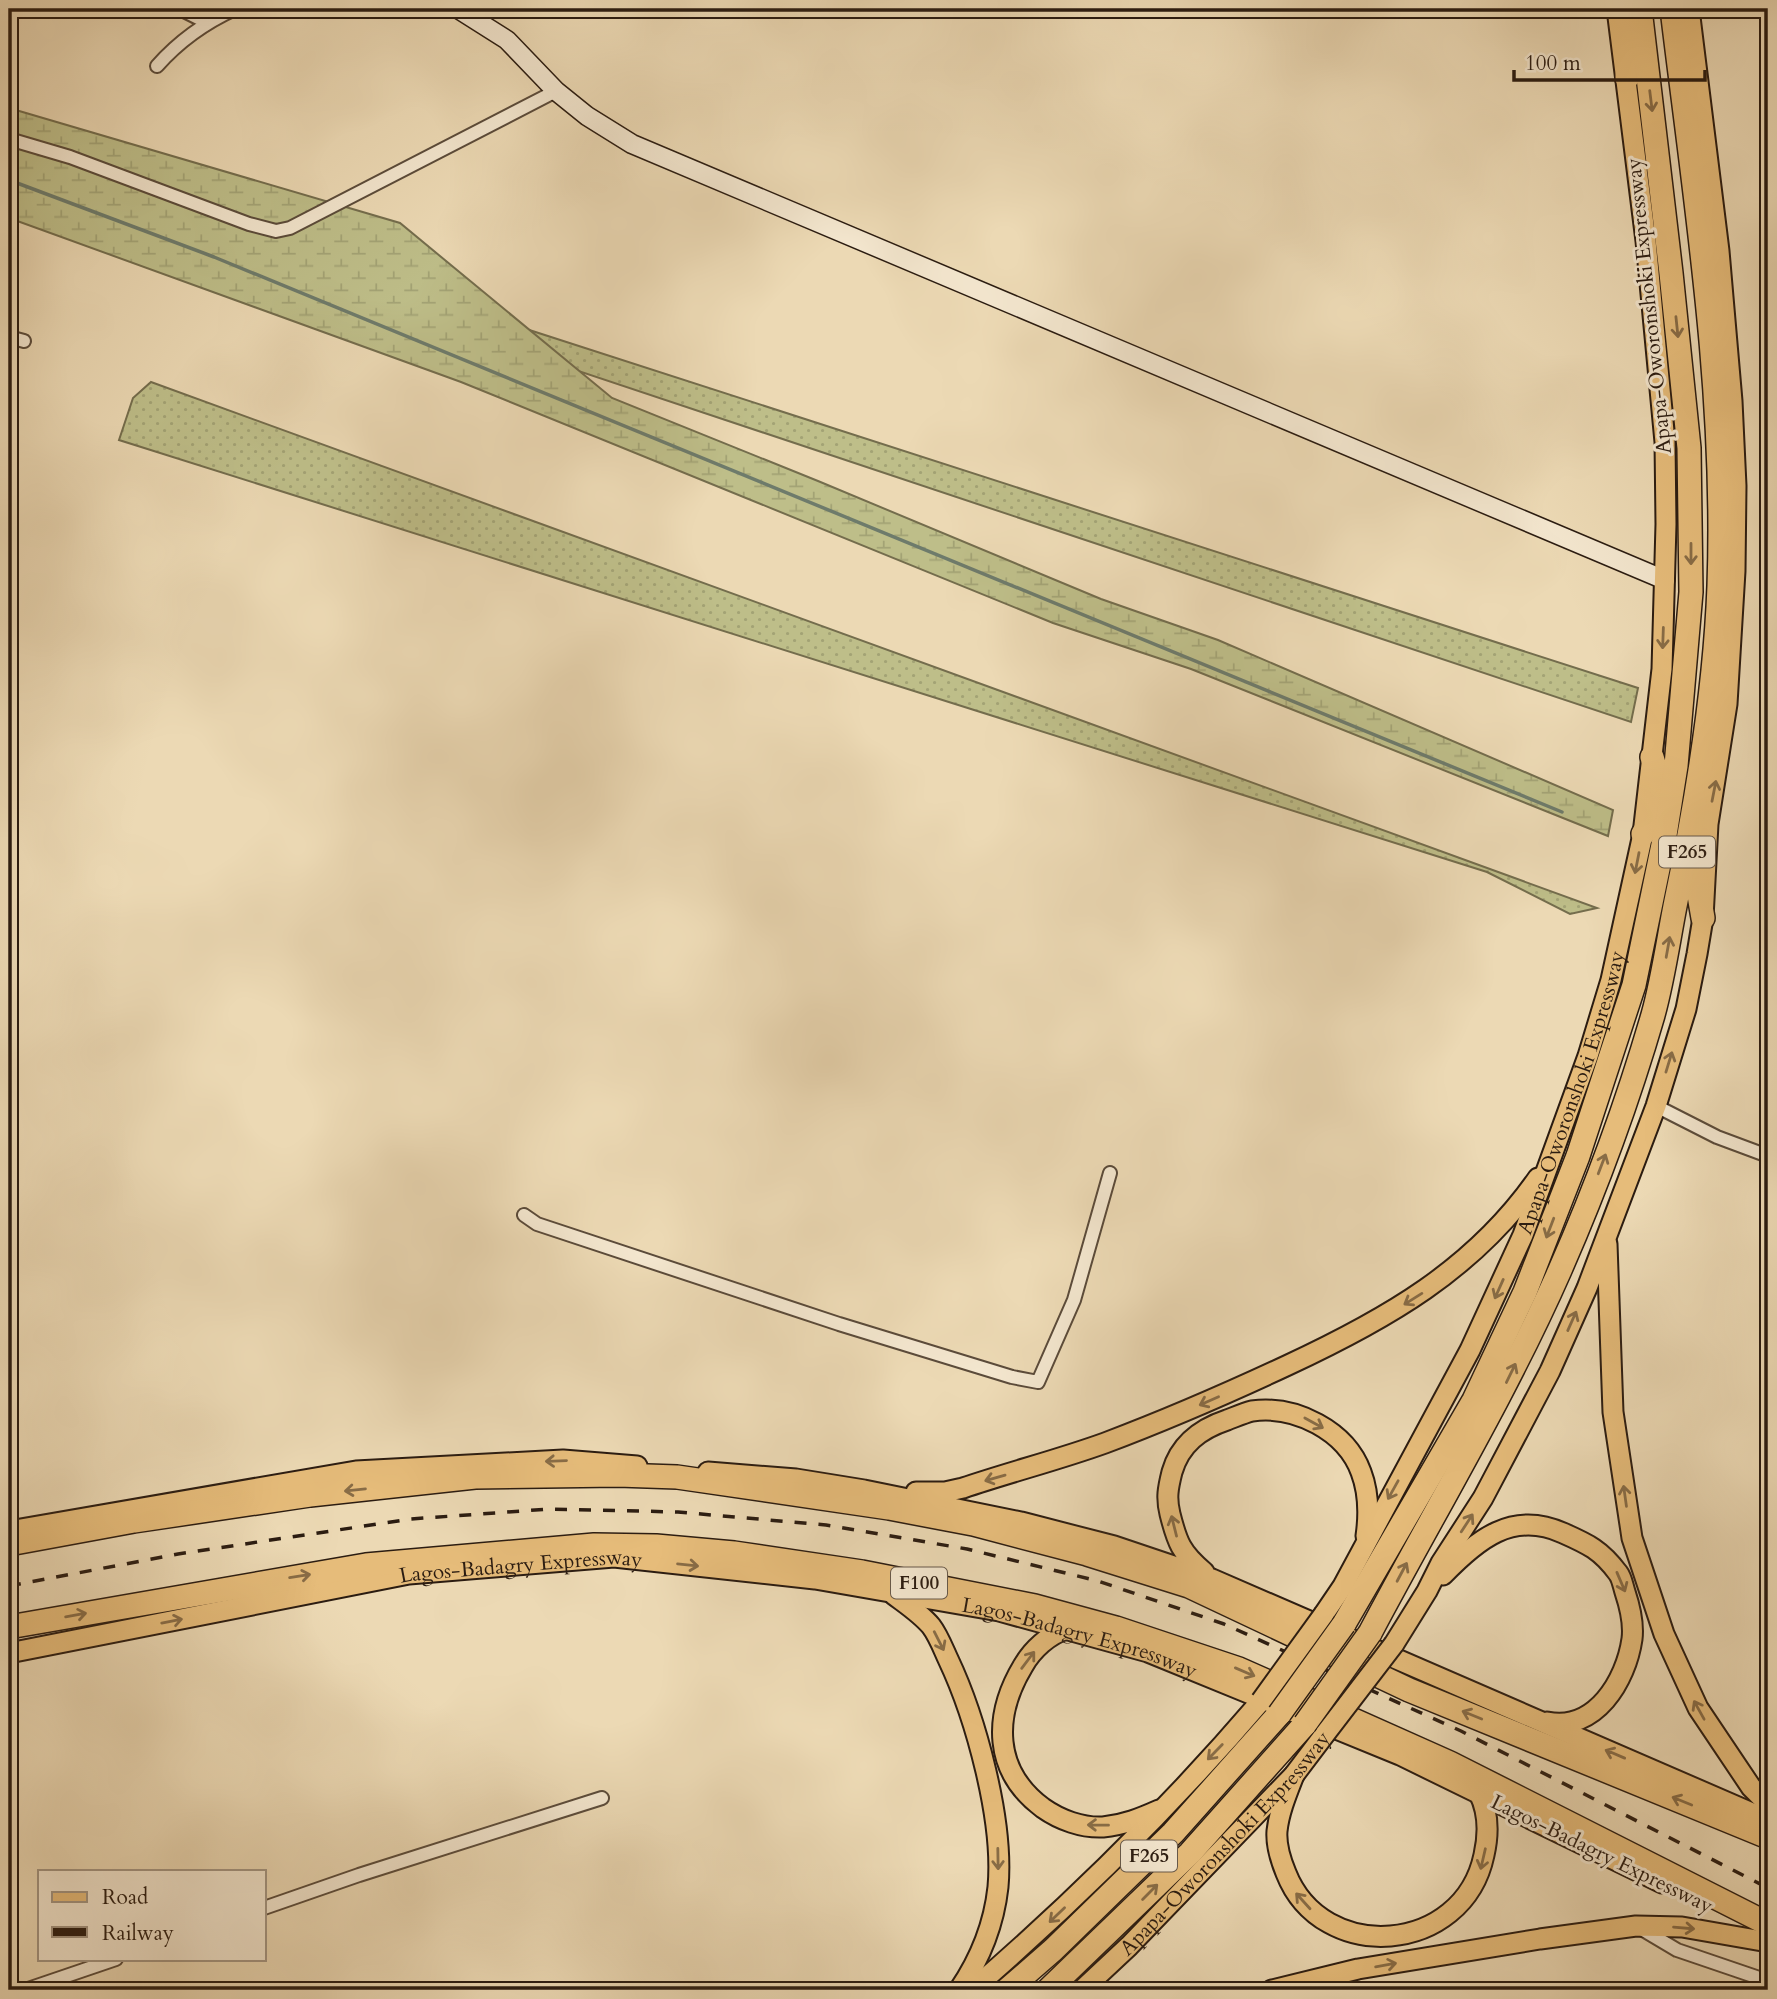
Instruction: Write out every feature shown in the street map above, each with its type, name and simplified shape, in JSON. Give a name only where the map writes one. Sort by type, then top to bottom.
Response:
[{"type":"highway","points":[[1619,9],[1632,20],[1647,65]]},
{"type":"highway","name":"Apapa-Oworonshoki Expressway","points":[[1007,1990],[1053,1950],[1173,1833],[1334,1619],[1467,1412],[1525,1292],[1578,1156],[1634,985],[1660,822],[1675,766],[1691,592],[1689,448],[1640,9]]},
{"type":"highway","name":"Apapa-Oworonshoki Expressway","points":[[1048,1990],[1315,1729],[1506,1383],[1560,1269],[1629,1092],[1654,1010],[1698,820],[1719,586],[1717,431],[1710,327],[1672,9]]},
{"type":"highway","points":[[1627,78],[1632,20]]},
{"type":"highway","points":[[1652,757],[1660,822],[1698,820],[1696,878],[1703,918]]},
{"type":"highway","points":[[1674,915],[1696,878]]},
{"type":"highway","points":[[9,1544],[134,1521],[310,1494],[475,1477],[677,1477],[889,1508],[973,1524],[1189,1586],[1409,1690],[1768,1836]]},
{"type":"highway","name":"Lagos-Badagry Expressway","points":[[9,1627],[366,1566],[594,1545],[656,1546],[734,1553],[862,1572],[1035,1606],[1116,1628],[1239,1669],[1450,1763],[1768,1924]]},
{"type":"main road","name":"Apapa-Oworonshoki Expressway","points":[[1334,1619],[1343,1586],[1496,1296],[1531,1214],[1588,1056],[1660,822],[1652,757],[1662,669],[1665,580],[1664,430],[1646,241],[1619,9]]},
{"type":"main road","name":"Apapa-Oworonshoki Expressway","points":[[1082,1990],[1129,1946],[1294,1775],[1315,1729],[1394,1644],[1427,1591],[1441,1563],[1483,1498],[1550,1371],[1587,1288],[1656,1106],[1686,1009],[1703,918],[1698,820],[1727,704],[1734,597],[1736,486],[1732,401],[1718,251],[1689,9]]},
{"type":"main road","points":[[863,1490],[920,1493],[963,1489],[1155,1423],[1336,1343],[1423,1293],[1494,1233],[1537,1179],[1556,1143]]},
{"type":"main road","points":[[1607,1235],[1613,1412],[1632,1538],[1664,1634],[1698,1708],[1751,1787],[1768,1804]]},
{"type":"main road","points":[[1212,1579],[1185,1557],[1178,1544],[1166,1496],[1176,1458],[1196,1433],[1253,1411],[1292,1413],[1317,1423],[1342,1443],[1361,1471],[1367,1495],[1368,1521],[1364,1547]]},
{"type":"main road","points":[[9,1531],[356,1471],[563,1460],[796,1479],[1021,1521],[1114,1546],[1212,1579],[1768,1819]]},
{"type":"main road","points":[[1427,1591],[1470,1547],[1497,1531],[1520,1527],[1547,1526],[1594,1546],[1620,1575],[1631,1610],[1632,1640],[1614,1692],[1600,1707],[1586,1716],[1559,1724],[1532,1719]]},
{"type":"main road","name":"Lagos-Badagry Expressway","points":[[9,1653],[409,1574],[614,1557],[814,1579],[999,1611],[1148,1652],[1400,1755],[1768,1935]]},
{"type":"main road","points":[[891,1594],[931,1626],[962,1688],[975,1730],[995,1826],[998,1885],[991,1927],[975,1965],[959,1990]]},
{"type":"main road","points":[[1067,1629],[1048,1639],[1028,1657],[1013,1684],[1005,1707],[1002,1733],[1004,1754],[1013,1778],[1040,1806],[1051,1814],[1076,1824],[1101,1827],[1125,1824],[1164,1808]]},
{"type":"main road","name":"Apapa-Oworonshoki Expressway","points":[[972,1990],[1038,1933],[1270,1707]]},
{"type":"main road","points":[[1294,1775],[1282,1807],[1277,1833],[1282,1863],[1292,1887],[1304,1905],[1328,1922],[1357,1933],[1392,1938],[1420,1932],[1439,1921],[1449,1915],[1468,1894],[1481,1869],[1487,1842],[1487,1814],[1479,1793]]},
{"type":"main road","points":[[1272,1990],[1358,1969],[1636,1926],[1701,1930],[1768,1942]]},
{"type":"street","points":[[180,9],[206,22]]},
{"type":"street","points":[[157,66],[172,48],[206,22],[235,9]]},
{"type":"street","points":[[458,9],[507,40],[556,91],[587,116],[632,144],[1665,580]]},
{"type":"street","points":[[9,139],[70,157],[276,232],[307,220],[385,177],[556,91]]},
{"type":"street","points":[[9,337],[24,341]]},
{"type":"street","points":[[1656,1106],[1717,1137],[1768,1156]]},
{"type":"street","points":[[524,1215],[537,1224],[839,1324],[1012,1377],[1038,1382],[1074,1300],[1110,1173]]},
{"type":"street","points":[[266,1907],[603,1798]]},
{"type":"street","points":[[1636,1926],[1677,1951],[1768,1981]]},
{"type":"street","points":[[25,1990],[113,1960]]},
{"type":"green space","points":[[9,108],[400,223],[612,398],[1101,599],[1218,640],[1613,810],[1608,836],[1191,669],[1053,623],[461,382],[9,218]]},
{"type":"green space","points":[[9,162],[1638,688],[1631,722],[9,181]]},
{"type":"green space","points":[[151,382],[1597,908],[1570,914],[1487,872],[119,440],[133,398]]},
{"type":"green space","points":[[9,1353],[17,1353],[17,1470],[9,1479]]},
{"type":"waterway","points":[[9,180],[214,257],[1562,812]]},
{"type":"railway","points":[[9,1586],[178,1554],[411,1519],[549,1509],[678,1512],[826,1525],[967,1549],[1098,1581],[1224,1624],[1461,1731],[1768,1888]]}]
